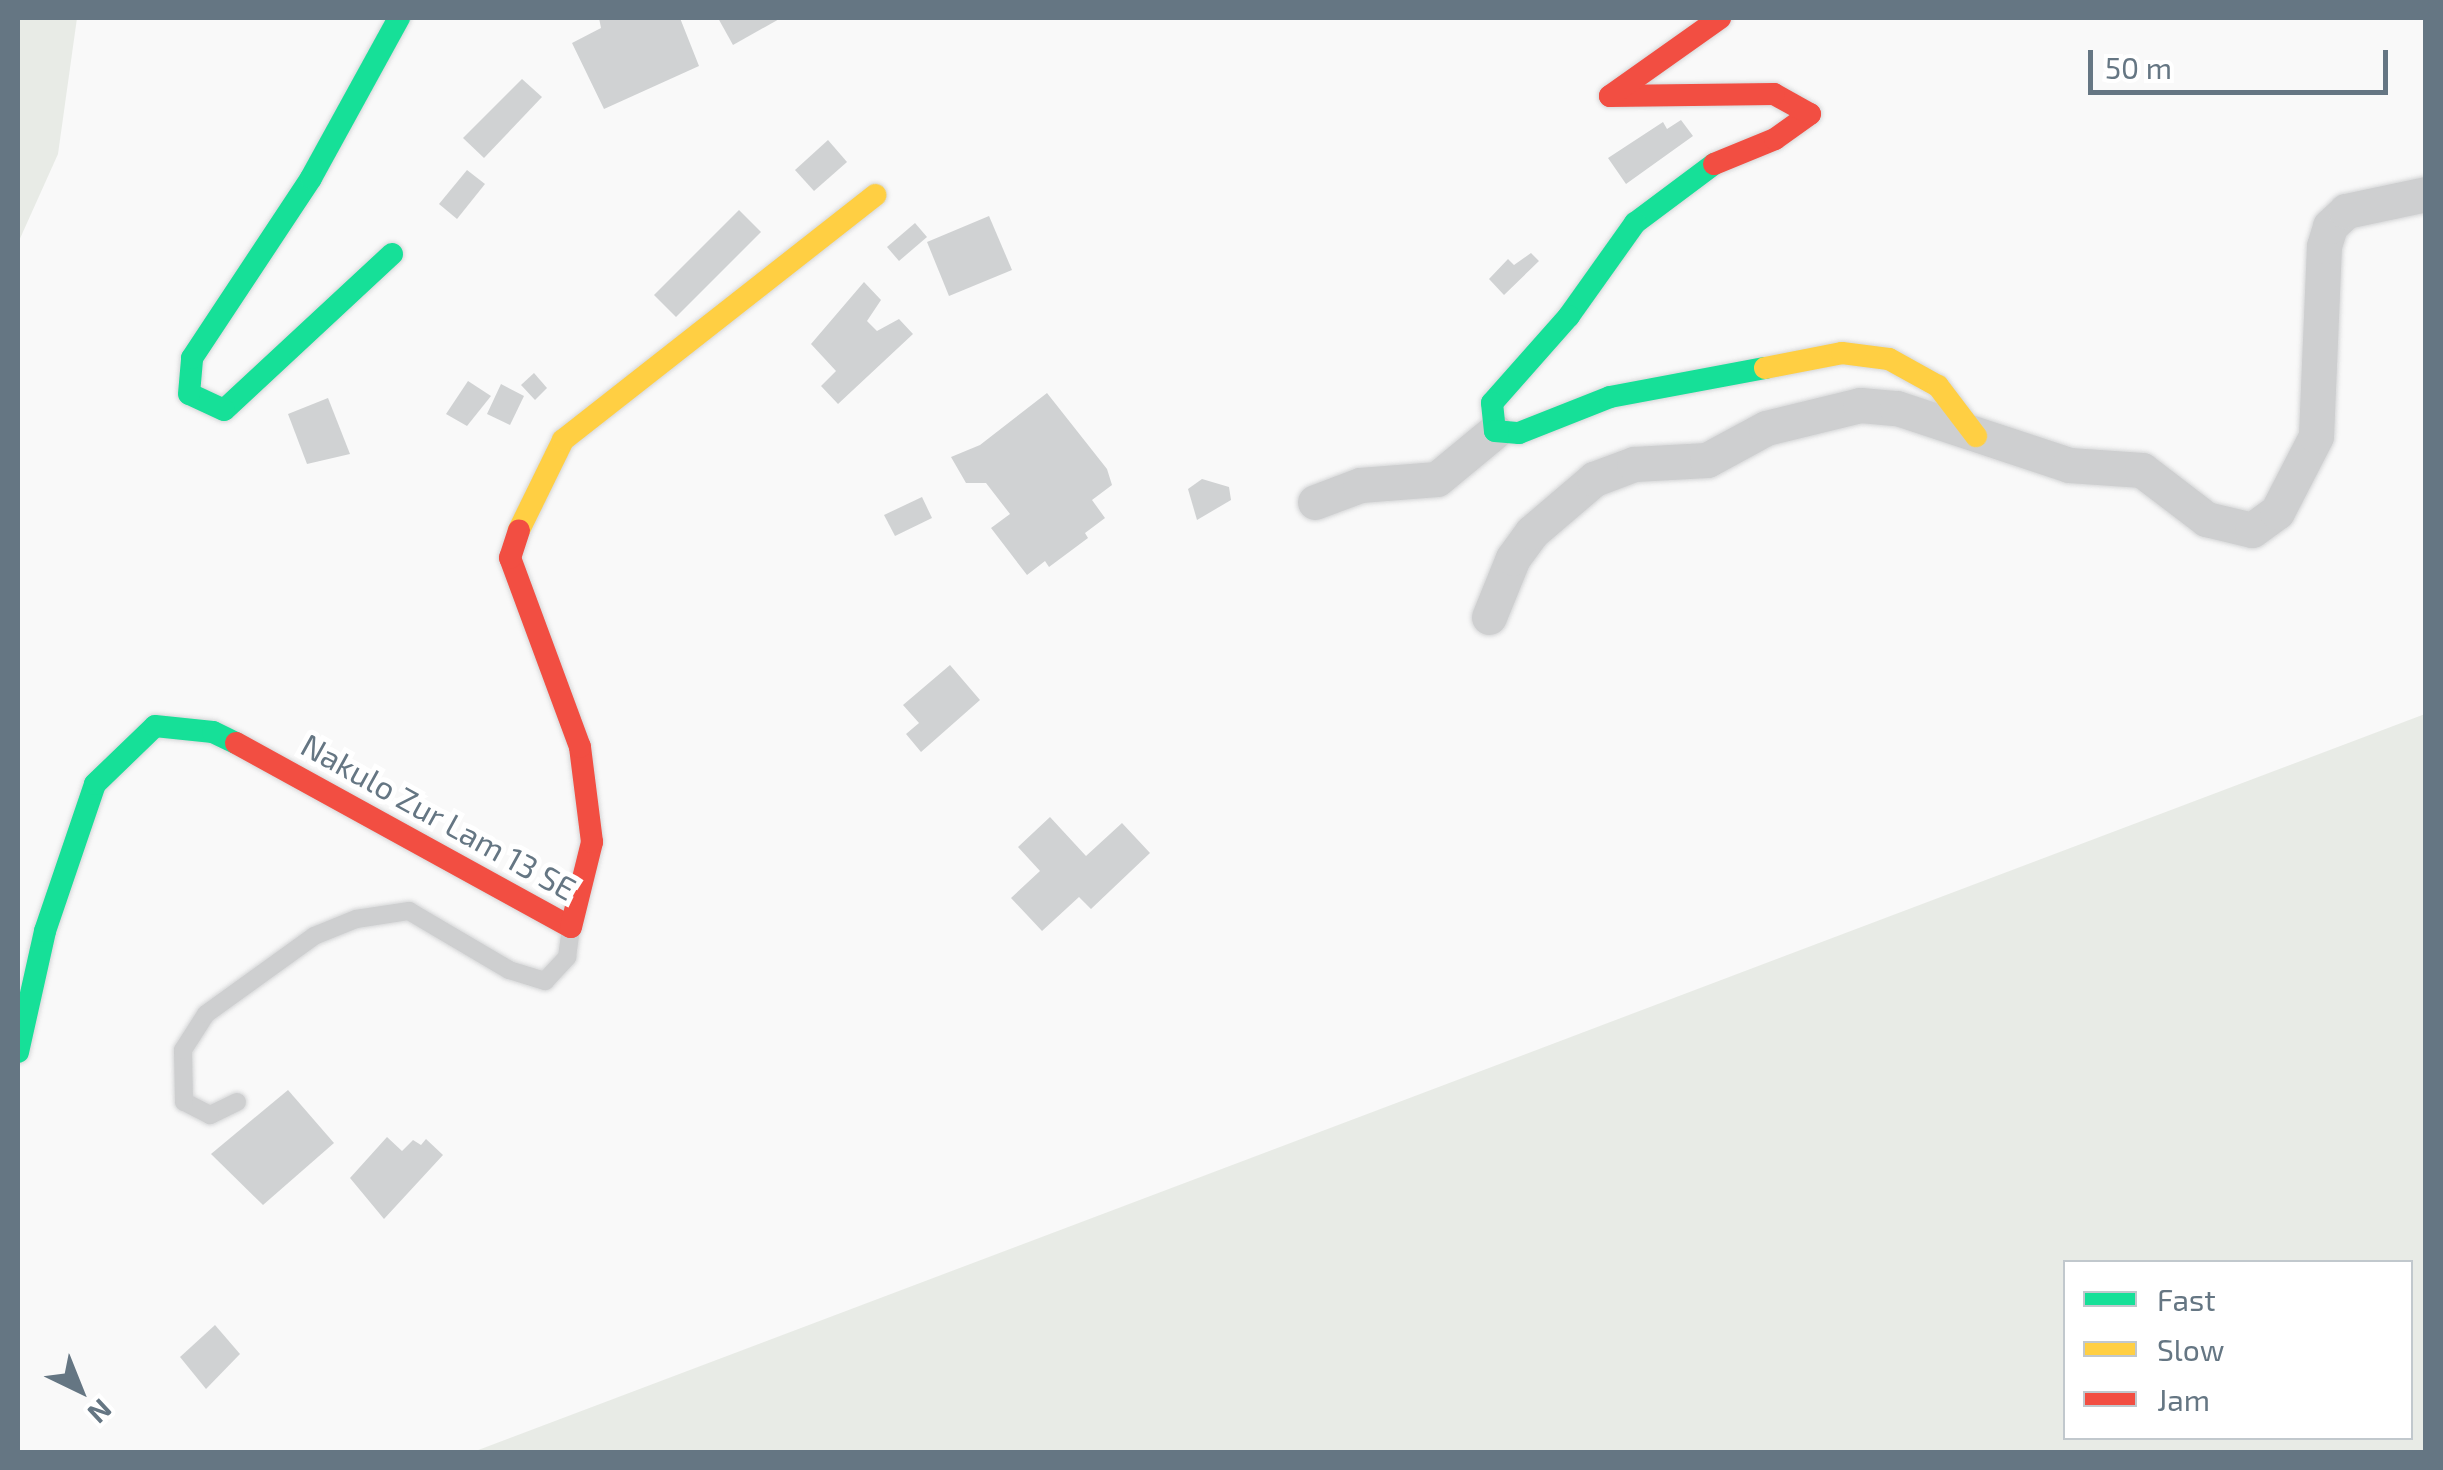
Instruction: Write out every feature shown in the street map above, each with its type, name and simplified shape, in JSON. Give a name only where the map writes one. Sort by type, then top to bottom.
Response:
[{"type":"street","points":[[392,254],[224,410],[189,394],[192,358],[311,178],[400,18]]},
{"type":"street","points":[[1495,431],[1492,404],[1569,316],[1636,223],[1719,160],[1774,139],[1810,114],[1774,94],[1610,96],[1720,18]]},
{"type":"street","points":[[1490,617],[1513,558],[1532,532],[1607,474],[1634,464],[1707,460],[1766,428],[1860,404],[1897,408],[2070,464],[2142,470],[2206,520],[2252,530],[2277,512],[2316,436],[2324,246],[2330,226],[2346,212],[2426,194]]},
{"type":"street","name":"Nakulo Zur Lam 13 SE","points":[[18,1052],[44,931],[95,784],[155,726],[214,732],[300,776],[431,856],[571,927],[592,842],[580,747],[510,558],[529,498],[563,440],[875,195]]},
{"type":"street","points":[[1315,502],[1360,485],[1437,479],[1495,431],[1519,434],[1610,396],[1842,353],[1888,359],[1938,386],[1976,436]]},
{"type":"lane","points":[[237,1102],[210,1116],[184,1102],[183,1050],[206,1014],[314,936],[356,919],[409,911],[508,970],[544,981],[567,957],[571,927]]},
{"type":"shaded area","points":[[18,18],[77,18],[58,154],[18,243]]},
{"type":"shaded area","points":[[2425,714],[2425,1452],[473,1452]]},
{"type":"building","points":[[599,18],[680,18],[699,66],[604,109],[572,43],[601,28]]},
{"type":"building","points":[[718,18],[781,18],[733,45]]},
{"type":"building","points":[[522,79],[542,97],[484,158],[463,138]]},
{"type":"building","points":[[1681,120],[1693,136],[1626,184],[1608,158],[1663,122],[1667,129]]},
{"type":"building","points":[[828,140],[847,162],[814,191],[795,170]]},
{"type":"building","points":[[467,170],[485,184],[457,219],[439,204]]},
{"type":"building","points":[[739,210],[761,232],[676,317],[654,295]]},
{"type":"building","points":[[989,216],[1012,270],[949,296],[927,242]]},
{"type":"building","points":[[915,223],[927,237],[899,261],[887,247]]},
{"type":"building","points":[[1531,253],[1539,261],[1504,295],[1489,279],[1508,259],[1514,265]]},
{"type":"building","points":[[864,282],[881,300],[867,321],[877,331],[899,319],[913,334],[838,404],[821,386],[836,371],[811,344]]},
{"type":"building","points":[[534,373],[547,388],[535,400],[521,385]]},
{"type":"building","points":[[468,381],[491,396],[467,426],[446,414]]},
{"type":"building","points":[[501,384],[524,396],[510,425],[487,414]]},
{"type":"building","points":[[1047,393],[1107,469],[1112,485],[1092,500],[1105,518],[1085,533],[1088,538],[1049,567],[1045,561],[1027,575],[991,528],[1010,514],[986,483],[966,483],[951,457],[980,445]]},
{"type":"building","points":[[328,398],[350,454],[307,464],[288,414]]},
{"type":"building","points":[[1202,479],[1229,487],[1231,500],[1197,520],[1188,489]]},
{"type":"building","points":[[922,497],[932,518],[895,536],[884,515]]},
{"type":"building","points":[[950,665],[980,700],[921,752],[906,734],[919,723],[903,705]]},
{"type":"building","points":[[1050,817],[1086,856],[1122,823],[1150,853],[1091,909],[1079,897],[1042,931],[1011,898],[1040,871],[1018,847]]},
{"type":"building","points":[[288,1090],[334,1143],[263,1205],[211,1154]]},
{"type":"building","points":[[387,1137],[402,1151],[413,1140],[421,1145],[426,1139],[443,1155],[384,1219],[350,1178]]},
{"type":"building","points":[[215,1325],[240,1354],[206,1389],[180,1357]]},
{"type":"traffic: fast","points":[[392,254],[224,410],[189,394],[192,358],[311,178],[399,18]]},
{"type":"traffic: fast","points":[[1714,164],[1635,223],[1569,316],[1492,403],[1495,431],[1519,433],[1610,397],[1765,368]]},
{"type":"traffic: fast","points":[[18,1052],[45,931],[95,784],[155,726],[213,732],[236,743]]},
{"type":"traffic: slow","points":[[519,530],[563,440],[875,195]]},
{"type":"traffic: slow","points":[[1765,368],[1842,353],[1889,359],[1938,386],[1976,436]]},
{"type":"traffic: jam","points":[[1714,164],[1775,139],[1810,114],[1774,94],[1610,96],[1720,18]]},
{"type":"traffic: jam","points":[[236,743],[571,927],[592,842],[580,747],[510,558],[519,530]]}]
